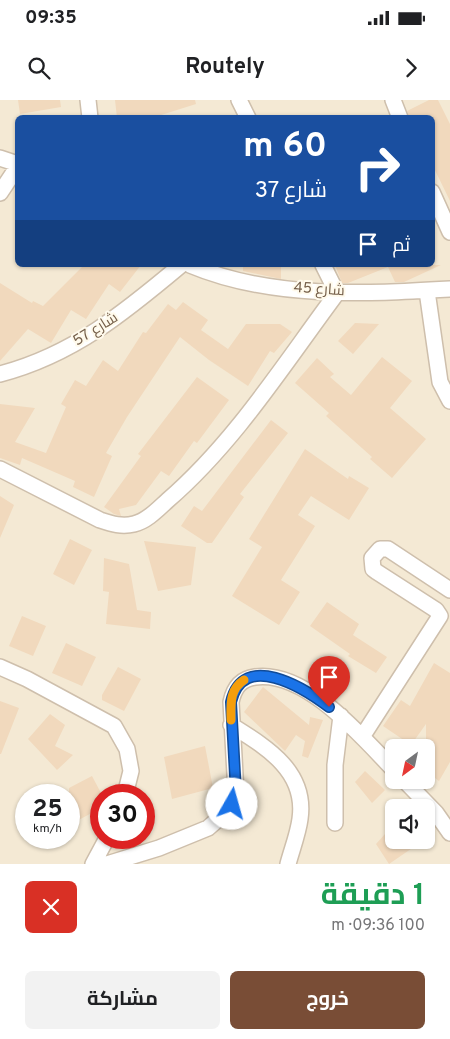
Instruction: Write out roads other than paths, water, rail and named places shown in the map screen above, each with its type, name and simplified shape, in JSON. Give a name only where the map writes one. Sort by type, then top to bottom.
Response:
[{"type":"street","points":[[88,100],[90,115]]},
{"type":"street","points":[[240,100],[247,115]]},
{"type":"street","points":[[393,100],[399,115]]},
{"type":"street","points":[[0,158],[15,164]]},
{"type":"street","points":[[0,192],[15,170]]},
{"type":"street","points":[[435,199],[450,232]]},
{"type":"street","name":"شارع 57","points":[[0,374],[29,366],[64,349],[117,318],[179,267]]},
{"type":"street","name":"شارع 45","points":[[195,267],[214,275],[244,282],[337,293],[450,289]]},
{"type":"street","points":[[0,469],[100,520],[117,526],[135,524],[151,515],[198,473],[238,426],[337,293],[324,267]]},
{"type":"street","points":[[427,291],[440,382],[450,401]]},
{"type":"street","points":[[362,737],[440,616],[436,610],[373,569],[372,558],[380,549],[388,548],[450,590]]},
{"type":"street","points":[[0,667],[27,679],[114,726],[127,749],[131,771],[128,784]]},
{"type":"street","points":[[107,864],[159,848],[208,828],[224,814],[236,793],[231,702],[234,689],[242,681],[249,678],[266,675],[306,690],[341,716],[385,761]]},
{"type":"street","points":[[335,823],[335,765],[341,716]]},
{"type":"street","points":[[231,725],[272,751],[296,783],[301,800],[300,820],[288,864]]},
{"type":"street","points":[[413,789],[436,813],[450,833]]},
{"type":"street","points":[[93,864],[101,849]]}]
